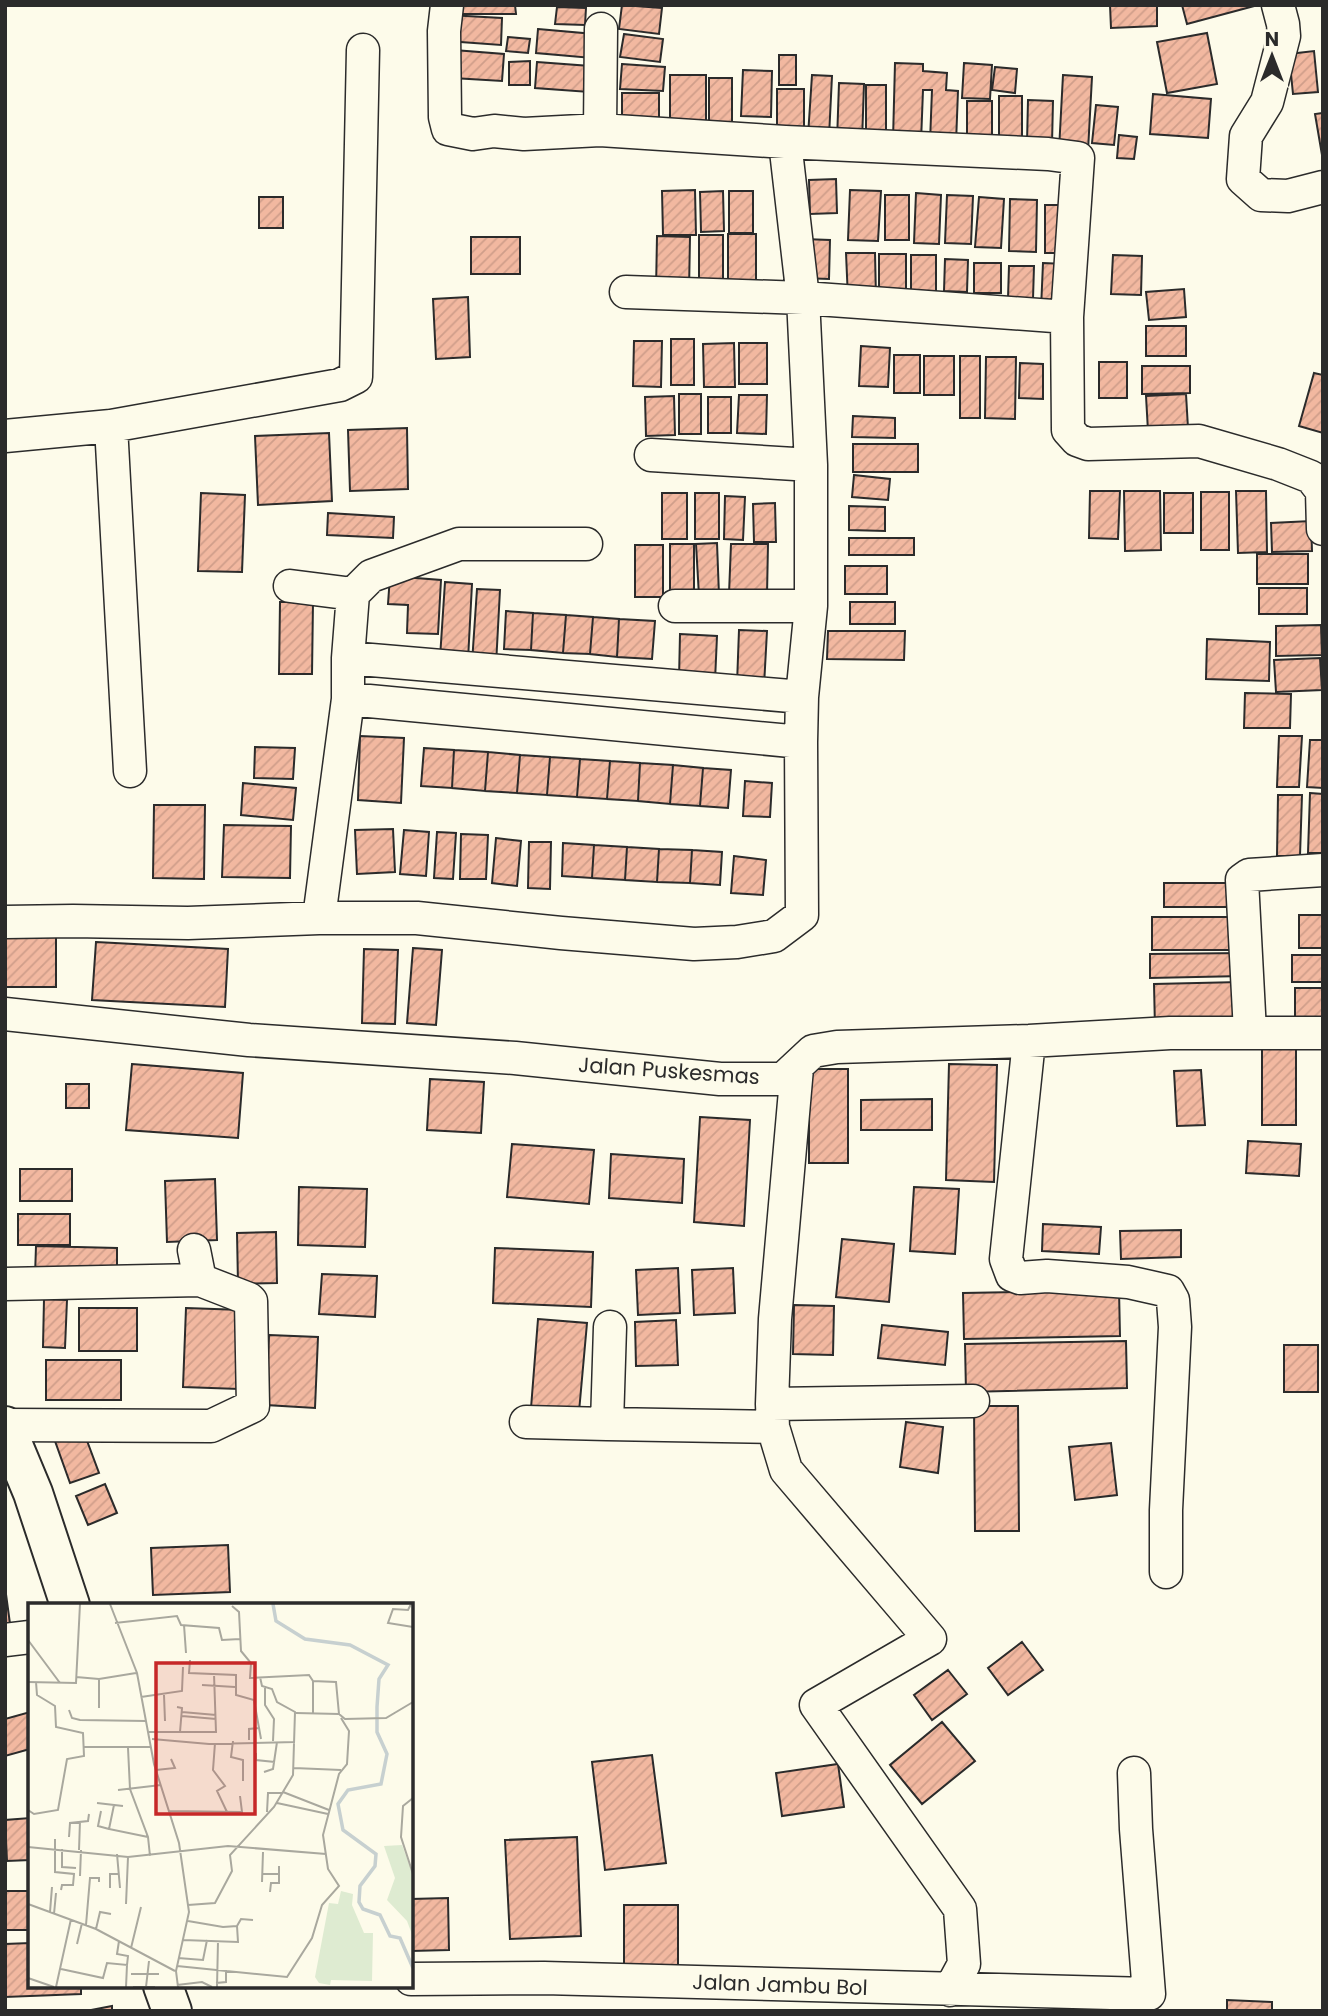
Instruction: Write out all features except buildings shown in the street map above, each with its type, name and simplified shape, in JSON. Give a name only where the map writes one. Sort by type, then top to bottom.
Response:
[{"type":"street","points":[[447,5],[444,31],[445,117],[448,129],[473,134],[494,131],[524,134],[600,130],[1048,154],[1078,158],[1067,317],[1068,430],[1077,440],[1088,444],[1199,441],[1278,464],[1311,477],[1322,491],[1323,529]]},
{"type":"street","points":[[1278,5],[1284,36],[1267,102],[1246,136],[1243,179],[1261,195],[1288,196],[1323,187]]},
{"type":"street","points":[[600,130],[601,29]]},
{"type":"street","points":[[5,436],[111,426],[340,385],[356,377],[363,50]]},
{"type":"street","points":[[5,922],[73,920],[188,923],[319,918],[417,918],[694,944],[737,942],[774,936],[803,915],[801,742],[802,697],[811,606],[811,465],[803,298],[785,142]]},
{"type":"street","points":[[626,292],[803,298],[1067,317]]},
{"type":"street","points":[[111,426],[130,771]]},
{"type":"street","points":[[651,455],[811,465]]},
{"type":"street","points":[[319,918],[348,699],[353,594],[371,576],[459,544],[586,544]]},
{"type":"street","points":[[290,586],[353,594]]},
{"type":"street","points":[[675,606],[811,606]]},
{"type":"street","points":[[348,658],[802,697]]},
{"type":"street","points":[[348,699],[801,742]]},
{"type":"street","points":[[1250,1032],[1242,880],[1249,875],[1323,870]]},
{"type":"street","name":"Jalan Puskesmas","points":[[5,1014],[249,1040],[515,1058],[720,1079],[783,1079],[813,1051],[837,1047],[1157,1034],[1323,1032]]},
{"type":"street","points":[[1029,1041],[1006,1259],[1012,1275],[1020,1278],[1047,1276],[1128,1282],[1168,1291],[1173,1300],[1175,1326],[1166,1510],[1166,1572]]},
{"type":"street","points":[[797,1068],[775,1319],[773,1415],[786,1470],[930,1639],[816,1705],[960,1909],[964,1964],[950,1990]]},
{"type":"street","points":[[5,1284],[197,1265],[249,1299],[252,1304],[253,1406],[211,1426],[5,1426],[33,1493],[69,1603]]},
{"type":"street","points":[[607,1424],[610,1326]]},
{"type":"street","points":[[526,1422],[607,1424],[973,1401]]},
{"type":"street","points":[[5,1640],[28,1637]]},
{"type":"street","name":"Jalan Jambu Bol","points":[[413,1979],[544,1978],[1149,1994],[1136,1829],[1135,1773]]},
{"type":"street","points":[[164,1988],[172,2011]]}]
